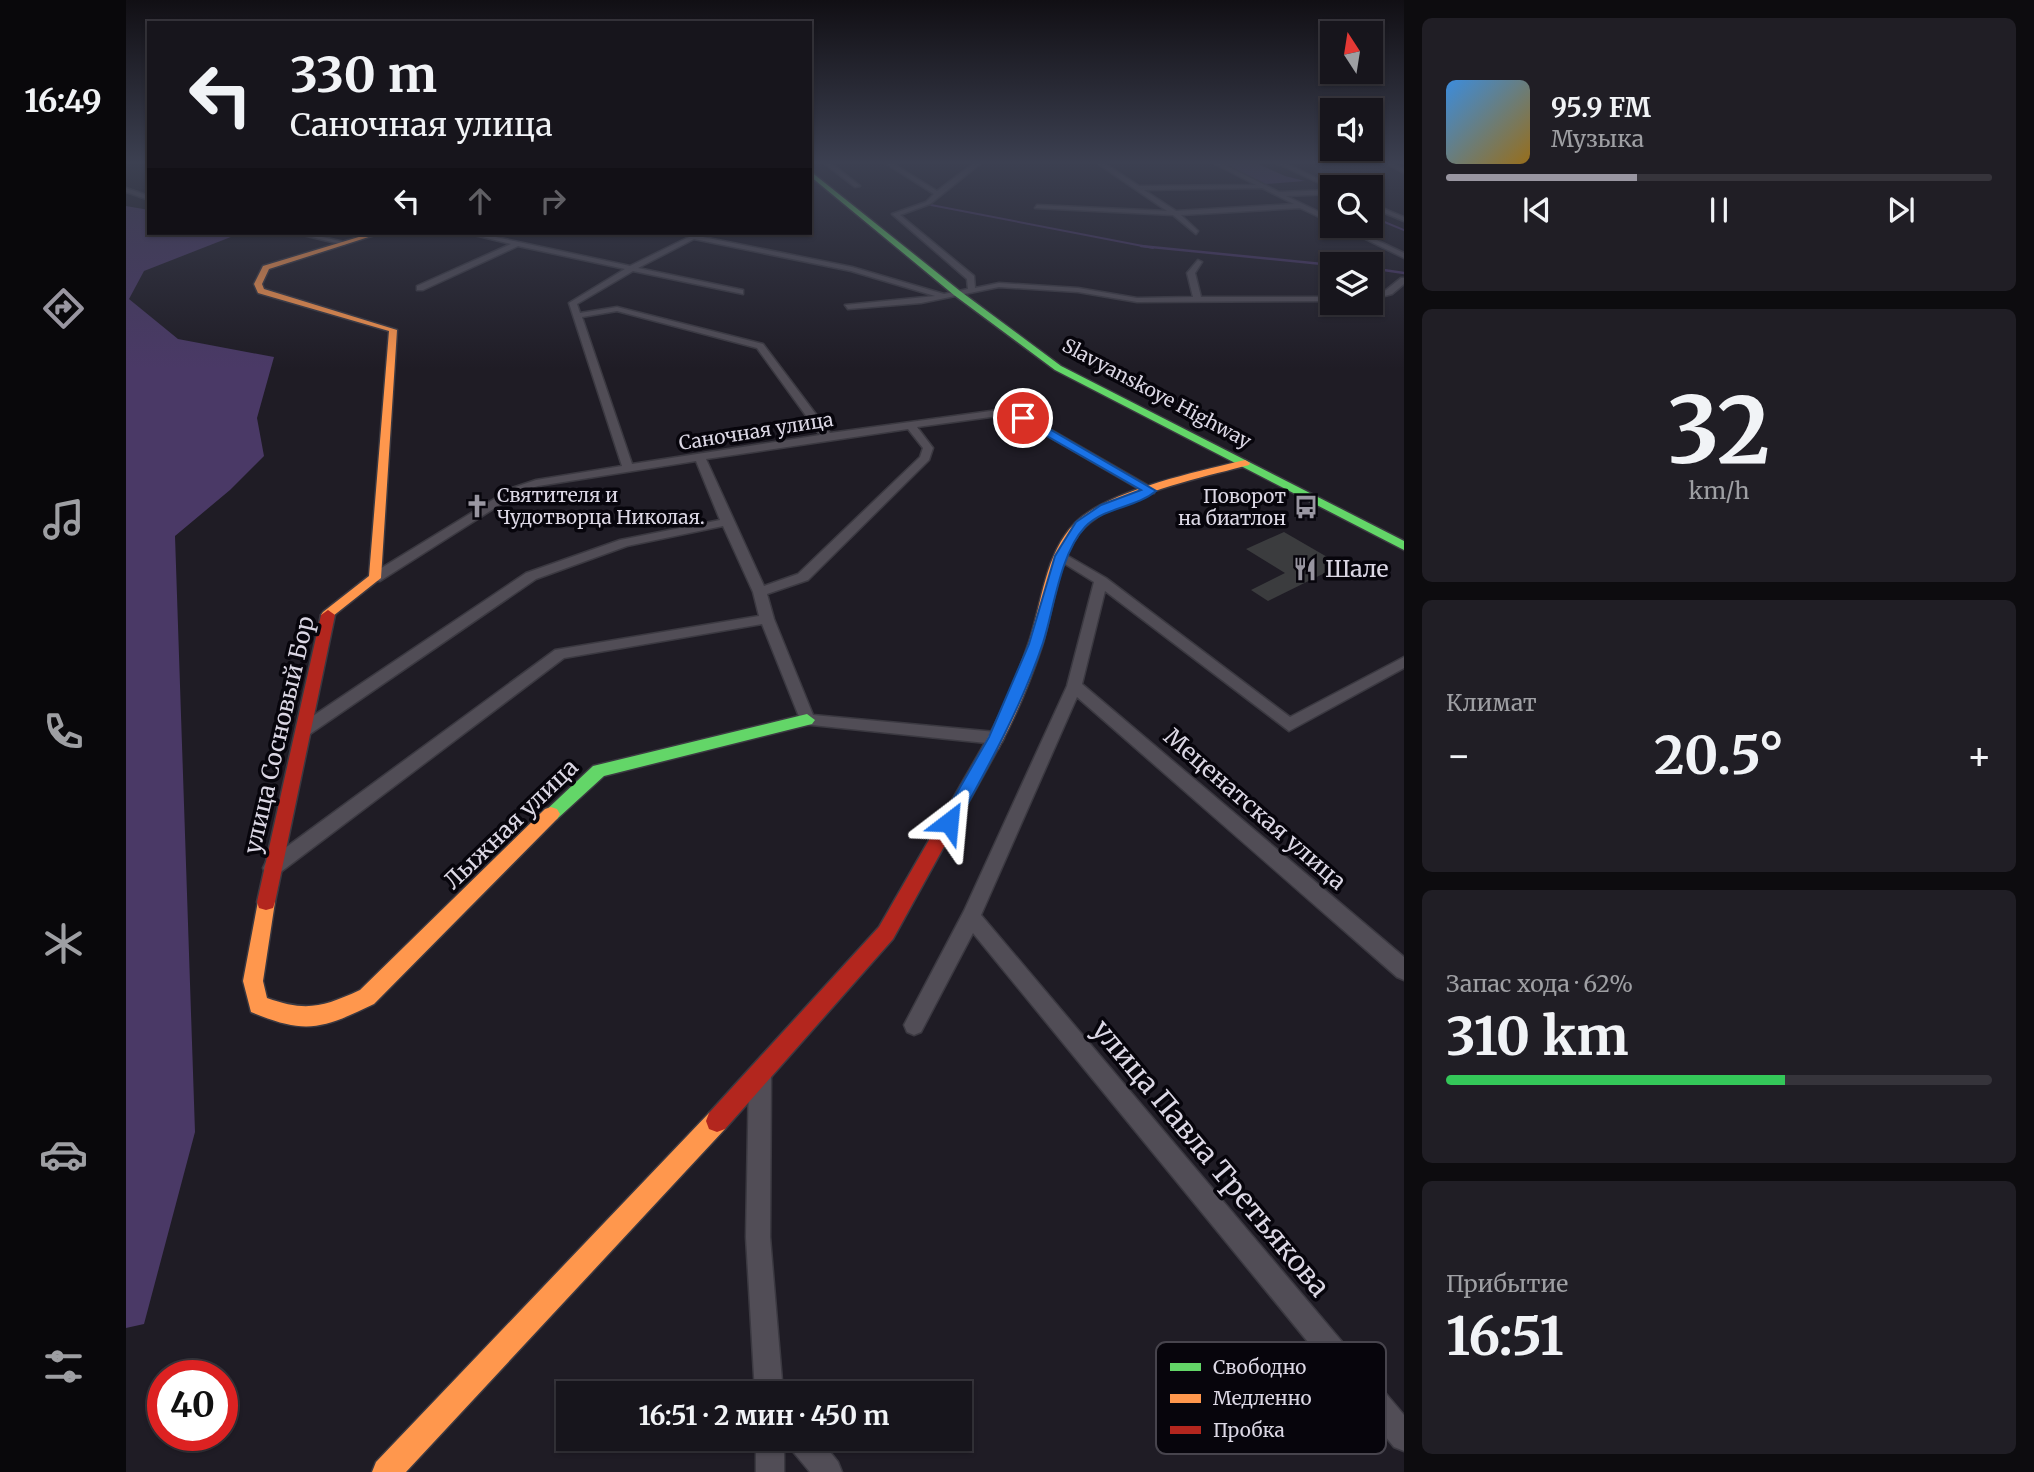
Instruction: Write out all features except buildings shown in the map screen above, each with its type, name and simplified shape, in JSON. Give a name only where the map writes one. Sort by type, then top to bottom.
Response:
[{"type":"street","name":"Slavyanskoye Highway","points":[[882,232],[956,292],[1058,368],[1404,545]]},
{"type":"street","points":[[916,232],[971,278],[956,292]]},
{"type":"street","points":[[307,235],[344,243]]},
{"type":"street","points":[[371,235],[266,268],[258,288],[393,330],[375,578]]},
{"type":"street","points":[[479,235],[740,292]]},
{"type":"street","points":[[526,235],[529,246]]},
{"type":"street","points":[[628,468],[573,303],[690,235],[956,292]]},
{"type":"street","points":[[1367,238],[1404,256]]},
{"type":"street","points":[[420,288],[519,243]]},
{"type":"street","points":[[1198,262],[1191,273],[1198,300]]},
{"type":"street","points":[[1383,294],[1404,280]]},
{"type":"street","points":[[848,307],[885,306],[999,285],[1078,290],[1137,300],[1320,299]]},
{"type":"street","points":[[576,316],[617,309],[760,346],[827,437]]},
{"type":"street","name":"Саночная улица","points":[[375,578],[516,490],[536,483],[998,413],[1023,418],[1150,491]]},
{"type":"street","points":[[760,592],[803,577],[925,458],[928,449],[912,426]]},
{"type":"street","points":[[700,458],[760,592],[767,619],[807,720]]},
{"type":"street","points":[[386,1472],[760,1075],[886,933],[996,738],[1036,644],[1061,556],[1080,525],[1105,508],[1150,491],[1244,463]]},
{"type":"street","points":[[304,730],[531,576],[624,543],[727,522]]},
{"type":"street","points":[[1061,556],[1101,581],[1289,725],[1404,662]]},
{"type":"street","name":"улица Сосновый Бор","points":[[282,1016],[258,1005],[253,981],[272,868],[326,619],[331,611],[375,578]]},
{"type":"street","points":[[914,1025],[971,917],[1074,686],[1101,581]]},
{"type":"street","points":[[272,868],[560,654],[767,619]]},
{"type":"street","name":"Меценатская улица","points":[[1074,686],[1404,970]]},
{"type":"street","name":"Лыжная улица","points":[[282,1016],[310,1020],[333,1014],[367,998],[566,799],[600,771],[807,720],[996,738]]},
{"type":"street","name":"улица Павла Третьякова","points":[[971,917],[1325,1342]]},
{"type":"street","points":[[760,1075],[758,1237],[768,1381]]},
{"type":"street","name":"улица Павла Третьякова","points":[[1386,1415],[1404,1437]]},
{"type":"street","points":[[770,1451],[770,1472]]},
{"type":"street","points":[[811,1451],[828,1472]]},
{"type":"shaded area","points":[[126,232],[147,232],[147,235],[236,235],[144,271],[129,299],[178,339],[274,357],[257,418],[264,456],[230,490],[175,536],[195,1132],[144,1324],[126,1328]]},
{"type":"waterway","points":[[1069,232],[1144,246]]},
{"type":"waterway","points":[[1144,246],[1320,264]]},
{"type":"waterway","points":[[1144,246],[1153,248]]},
{"type":"waterway","points":[[1383,270],[1404,273]]},
{"type":"traffic: fast","points":[[882,232],[957,293],[1058,368],[1404,546]]},
{"type":"traffic: fast","points":[[551,814],[599,771],[807,720]]},
{"type":"traffic: slow","points":[[328,615],[375,578],[393,330],[261,291],[258,284],[266,268],[372,235]]},
{"type":"traffic: slow","points":[[992,745],[1027,668],[1064,548],[1081,524],[1095,514],[1136,495],[1245,463]]},
{"type":"traffic: slow","points":[[266,902],[253,981],[258,1005],[289,1016],[313,1018],[337,1011],[367,997],[551,814]]},
{"type":"traffic: slow","points":[[386,1472],[717,1121]]},
{"type":"traffic: jam","points":[[266,902],[328,615]]},
{"type":"traffic: jam","points":[[717,1121],[886,933],[992,745]]},
{"type":"place","name":"Святителя и Чудотворца Николая.","points":[[477,506]]},
{"type":"place","name":"Поворот на биатлон","points":[[1306,507]]},
{"type":"place","name":"Шале","points":[[1305,569]]},
{"type":"route","points":[[949,822],[996,738],[1036,644],[1061,556],[1067,546],[1080,525],[1105,508],[1150,491],[1023,418]]}]
